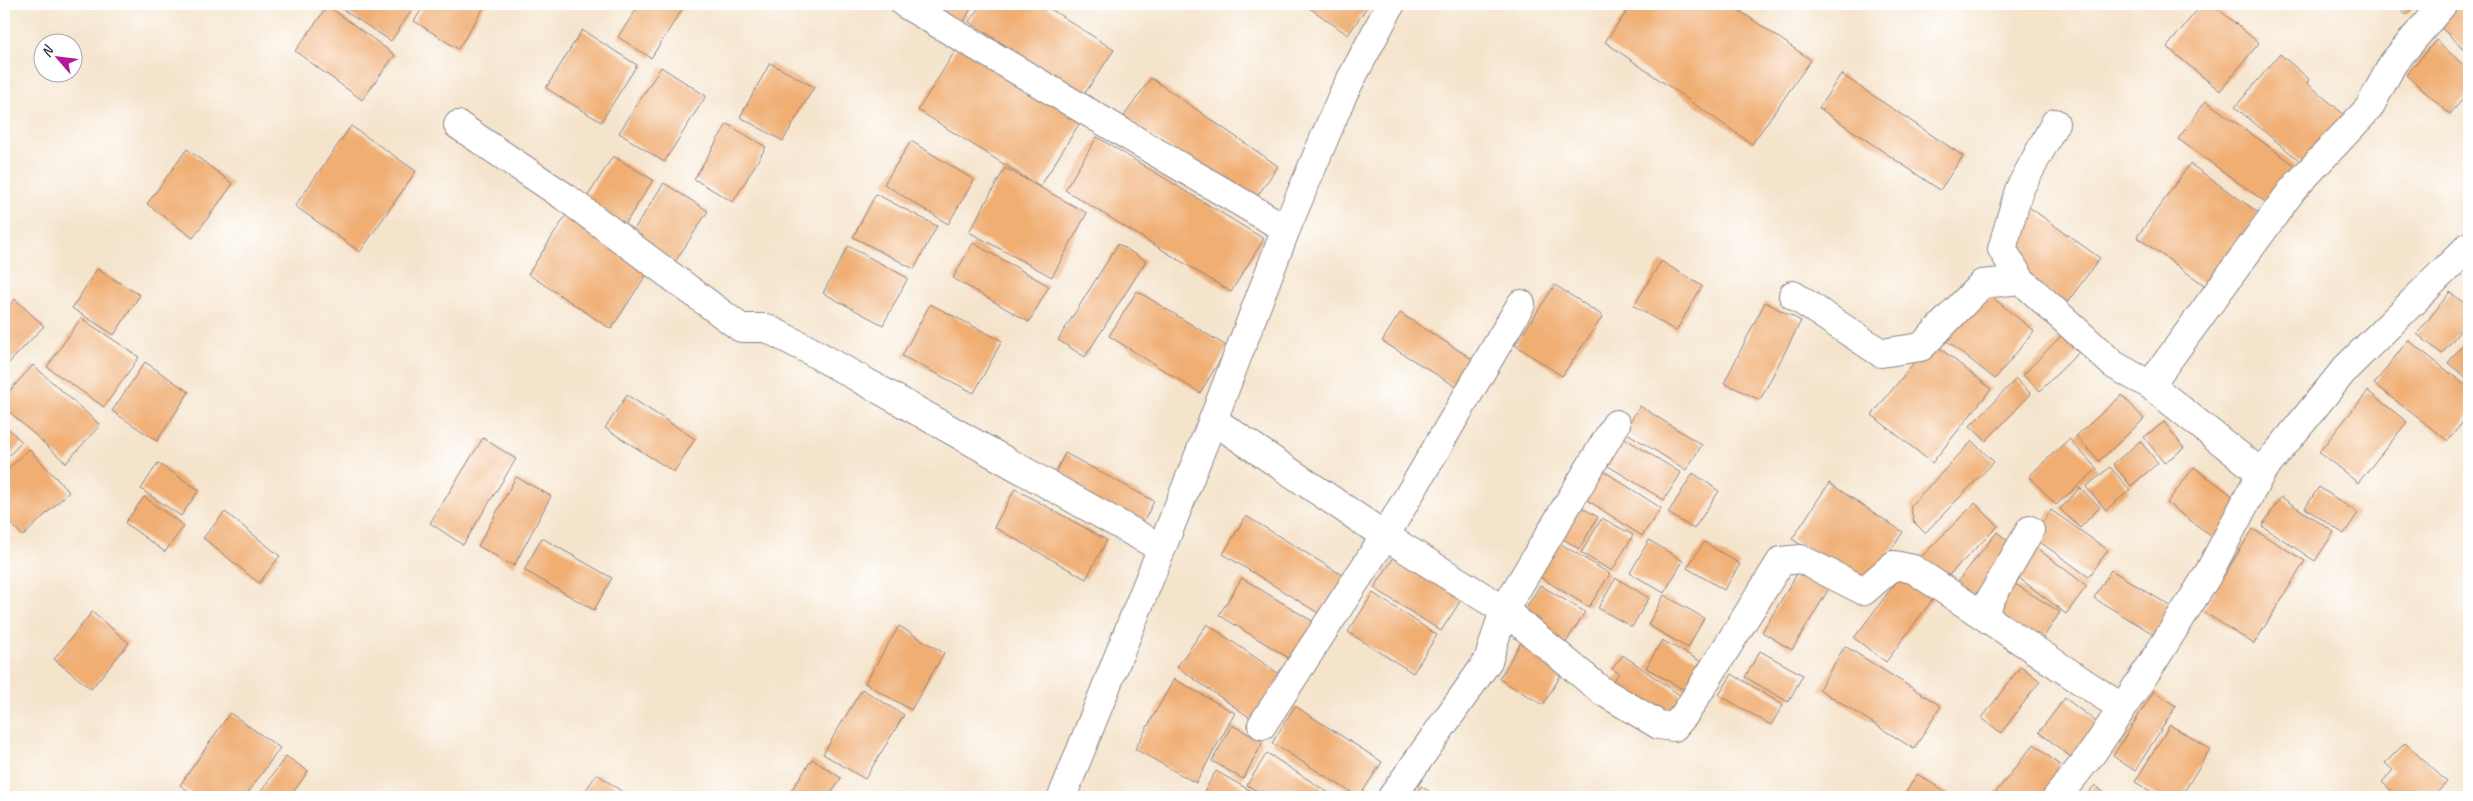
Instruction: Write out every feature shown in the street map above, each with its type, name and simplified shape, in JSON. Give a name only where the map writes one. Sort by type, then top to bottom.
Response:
[{"type":"street","points":[[905,4],[1286,229]]},
{"type":"street","points":[[1062,797],[1213,420],[1286,229],[1343,94],[1391,4]]},
{"type":"street","points":[[2150,385],[2293,189],[2369,108],[2393,63],[2443,4]]},
{"type":"street","points":[[2055,123],[2019,190],[2002,249],[2021,280],[2114,365],[2150,385],[2261,474]]},
{"type":"street","points":[[458,125],[565,197],[741,328],[766,328],[807,349],[1161,548]]},
{"type":"street","points":[[2057,797],[2093,752],[2207,576],[2261,474],[2345,369],[2469,246]]},
{"type":"street","points":[[1793,295],[1881,353],[1921,347],[1982,284],[2021,280]]},
{"type":"street","points":[[1262,725],[1384,536],[1521,304]]},
{"type":"street","points":[[1213,420],[1384,536],[1504,610],[1602,691],[1659,725],[1674,727],[1685,714],[1781,560],[1801,559],[1864,591],[1894,565],[1914,568],[2122,708]]},
{"type":"street","points":[[1392,797],[1488,661],[1504,610],[1616,424]]},
{"type":"street","points":[[1982,614],[2030,530]]},
{"type":"building","points":[[334,4],[416,4],[391,41]]},
{"type":"building","points":[[425,4],[486,4],[458,49],[414,21]]},
{"type":"building","points":[[640,4],[685,5],[651,58],[618,37]]},
{"type":"building","points":[[924,4],[973,4],[963,23]]},
{"type":"building","points":[[981,4],[1043,4],[1114,50],[1083,96],[969,22]]},
{"type":"building","points":[[1304,4],[1369,4],[1348,35]]},
{"type":"building","points":[[1632,4],[1730,4],[1811,60],[1752,144],[1605,42]]},
{"type":"building","points":[[2202,4],[2212,4],[2259,43],[2220,91],[2167,47]]},
{"type":"building","points":[[2394,4],[2416,4],[2406,15]]},
{"type":"building","points":[[2459,4],[2469,4],[2469,53],[2439,26]]},
{"type":"building","points":[[328,6],[395,55],[362,100],[295,51]]},
{"type":"building","points":[[582,30],[637,65],[601,122],[546,88]]},
{"type":"building","points":[[962,40],[1084,116],[1040,187],[918,110]]},
{"type":"building","points":[[2436,40],[2469,70],[2469,92],[2450,114],[2406,75]]},
{"type":"building","points":[[2280,54],[2309,79],[2307,83],[2348,118],[2307,167],[2235,107]]},
{"type":"building","points":[[770,63],[814,87],[783,141],[740,117]]},
{"type":"building","points":[[661,67],[706,96],[664,162],[619,133]]},
{"type":"building","points":[[1841,74],[1963,156],[1940,190],[1819,108]]},
{"type":"building","points":[[1151,78],[1278,166],[1252,204],[1124,116]]},
{"type":"building","points":[[2206,101],[2296,166],[2268,204],[2178,139]]},
{"type":"building","points":[[727,124],[766,147],[733,202],[694,179]]},
{"type":"building","points":[[351,126],[416,171],[360,252],[295,206]]},
{"type":"building","points":[[1097,137],[1264,239],[1231,292],[1065,190]]},
{"type":"building","points":[[911,141],[974,180],[948,224],[884,184]]},
{"type":"building","points":[[187,149],[233,184],[193,238],[147,204]]},
{"type":"building","points":[[613,156],[653,180],[622,229],[583,204]]},
{"type":"building","points":[[2190,164],[2259,213],[2207,287],[2137,237]]},
{"type":"building","points":[[1005,168],[1087,213],[1052,277],[969,232]]},
{"type":"building","points":[[664,183],[708,211],[675,262],[631,234]]},
{"type":"building","points":[[876,194],[937,226],[914,269],[853,237]]},
{"type":"building","points":[[2026,205],[2100,258],[2066,304],[2020,271],[2013,223]]},
{"type":"building","points":[[567,214],[650,269],[611,329],[528,274]]},
{"type":"building","points":[[973,243],[1049,286],[1029,322],[953,278]]},
{"type":"building","points":[[1118,244],[1146,261],[1085,357],[1058,340]]},
{"type":"building","points":[[848,246],[908,278],[883,325],[823,293]]},
{"type":"building","points":[[1661,261],[1702,286],[1676,331],[1634,306]]},
{"type":"building","points":[[97,269],[140,295],[114,335],[72,308]]},
{"type":"building","points":[[1555,285],[1603,316],[1562,376],[1515,345]]},
{"type":"building","points":[[1982,289],[2034,331],[1995,379],[1943,338]]},
{"type":"building","points":[[1137,291],[1228,347],[1200,393],[1109,336]]},
{"type":"building","points":[[2450,292],[2469,307],[2469,319],[2442,354],[2417,334]]},
{"type":"building","points":[[15,299],[44,326],[4,368],[4,311]]},
{"type":"building","points":[[1765,302],[1801,321],[1760,400],[1724,383]]},
{"type":"building","points":[[930,304],[1002,341],[974,393],[902,356]]},
{"type":"building","points":[[1400,313],[1480,364],[1463,391],[1382,341]]},
{"type":"building","points":[[81,318],[139,357],[104,407],[47,367]]},
{"type":"building","points":[[2062,335],[2079,352],[2040,391],[2023,375]]},
{"type":"building","points":[[2468,337],[2469,339],[2469,380],[2448,363]]},
{"type":"building","points":[[2408,340],[2469,388],[2469,414],[2448,441],[2374,384]]},
{"type":"building","points":[[1931,341],[1991,389],[1932,463],[1872,415]]},
{"type":"building","points":[[145,362],[189,392],[157,441],[112,411]]},
{"type":"building","points":[[33,365],[100,425],[66,463],[4,407],[4,397]]},
{"type":"building","points":[[2016,379],[2031,394],[1986,441],[1970,426]]},
{"type":"building","points":[[2368,391],[2407,422],[2358,483],[2319,452]]},
{"type":"building","points":[[627,395],[695,439],[674,472],[605,428]]},
{"type":"building","points":[[2122,395],[2144,419],[2099,461],[2076,436]]},
{"type":"building","points":[[1640,406],[1702,445],[1686,470],[1624,431]]},
{"type":"building","points":[[2164,422],[2184,448],[2164,463],[2144,437]]},
{"type":"building","points":[[4,424],[22,442],[4,461]]},
{"type":"building","points":[[1621,436],[1681,473],[1664,500],[1605,464]]},
{"type":"building","points":[[483,438],[516,459],[463,545],[430,523]]},
{"type":"building","points":[[2069,439],[2097,469],[2056,505],[2029,476]]},
{"type":"building","points":[[1972,441],[1994,462],[1925,533],[1914,522],[1910,506]]},
{"type":"building","points":[[2140,441],[2158,463],[2131,486],[2113,464]]},
{"type":"building","points":[[29,449],[69,492],[23,536],[4,517],[4,473]]},
{"type":"building","points":[[1065,453],[1154,501],[1138,533],[1049,485]]},
{"type":"building","points":[[158,463],[199,490],[181,516],[141,489]]},
{"type":"building","points":[[2110,467],[2130,490],[2106,510],[2086,487]]},
{"type":"building","points":[[2194,467],[2241,502],[2214,538],[2167,503]]},
{"type":"building","points":[[1602,470],[1661,508],[1642,536],[1584,498]]},
{"type":"building","points":[[1693,473],[1719,491],[1694,529],[1668,513]]},
{"type":"building","points":[[516,477],[551,496],[514,566],[478,546]]},
{"type":"building","points":[[1829,483],[1903,532],[1866,588],[1792,539]]},
{"type":"building","points":[[2319,487],[2358,513],[2344,534],[2305,508]]},
{"type":"building","points":[[2080,488],[2100,507],[2080,528],[2060,509]]},
{"type":"building","points":[[1015,489],[1107,540],[1086,579],[994,527]]},
{"type":"building","points":[[144,497],[184,526],[165,552],[125,523]]},
{"type":"building","points":[[2281,497],[2334,532],[2315,561],[2262,526]]},
{"type":"building","points":[[1975,503],[1998,526],[1939,585],[1916,562]]},
{"type":"building","points":[[1576,504],[1598,517],[1579,549],[1557,535]]},
{"type":"building","points":[[2051,510],[2108,550],[2089,577],[2033,537]]},
{"type":"building","points":[[225,512],[280,556],[259,583],[203,538]]},
{"type":"building","points":[[1246,516],[1347,578],[1323,616],[1223,554]]},
{"type":"building","points":[[1602,518],[1633,535],[1612,571],[1581,553]]},
{"type":"building","points":[[2253,529],[2305,561],[2254,644],[2202,611]]},
{"type":"building","points":[[1997,532],[2015,547],[1972,601],[1954,586]]},
{"type":"building","points":[[542,538],[612,578],[594,610],[524,570]]},
{"type":"building","points":[[1649,540],[1683,561],[1664,593],[1630,573]]},
{"type":"building","points":[[1556,541],[1610,574],[1589,607],[1535,574]]},
{"type":"building","points":[[1704,542],[1740,564],[1724,590],[1687,568]]},
{"type":"building","points":[[2034,546],[2087,586],[2066,614],[2014,574]]},
{"type":"building","points":[[1400,548],[1467,591],[1441,631],[1374,588]]},
{"type":"building","points":[[1803,564],[1833,582],[1792,650],[1762,632]]},
{"type":"building","points":[[2111,570],[2182,613],[2165,641],[2094,598]]},
{"type":"building","points":[[1903,573],[1935,596],[1886,662],[1854,638]]},
{"type":"building","points":[[1242,578],[1317,624],[1295,662],[1219,615]]},
{"type":"building","points":[[1616,578],[1649,598],[1632,627],[1598,608]]},
{"type":"building","points":[[2007,579],[2060,612],[2040,643],[1988,610]]},
{"type":"building","points":[[1540,585],[1585,612],[1565,644],[1521,617]]},
{"type":"building","points":[[1373,593],[1437,635],[1413,673],[1348,632]]},
{"type":"building","points":[[1664,595],[1704,618],[1688,648],[1648,625]]},
{"type":"building","points":[[92,612],[129,643],[91,689],[54,659]]},
{"type":"building","points":[[1207,624],[1282,676],[1252,719],[1177,667]]},
{"type":"building","points":[[899,626],[944,653],[911,710],[865,683]]},
{"type":"building","points":[[1523,639],[1567,665],[1543,705],[1499,679]]},
{"type":"building","points":[[1662,640],[1702,662],[1686,691],[1646,668]]},
{"type":"building","points":[[1845,646],[1941,706],[1914,749],[1819,689]]},
{"type":"building","points":[[1760,651],[1803,675],[1788,702],[1745,677]]},
{"type":"building","points":[[1623,655],[1684,698],[1666,723],[1610,685],[1619,673],[1612,669]]},
{"type":"building","points":[[2021,666],[2040,681],[2001,733],[1982,718]]},
{"type":"building","points":[[1732,674],[1783,705],[1771,725],[1719,695]]},
{"type":"building","points":[[1174,679],[1235,713],[1196,783],[1135,749]]},
{"type":"building","points":[[862,689],[904,715],[865,779],[823,754]]},
{"type":"building","points":[[2154,691],[2176,706],[2135,771],[2113,756]]},
{"type":"building","points":[[2065,698],[2103,727],[2077,762],[2039,732]]},
{"type":"building","points":[[1295,706],[1382,762],[1359,797],[1272,743]]},
{"type":"building","points":[[230,713],[280,748],[245,797],[197,797],[180,785]]},
{"type":"building","points":[[1232,725],[1263,742],[1243,779],[1212,761]]},
{"type":"building","points":[[2170,725],[2210,749],[2181,797],[2160,797],[2135,782]]},
{"type":"building","points":[[2405,743],[2447,782],[2433,797],[2398,797],[2382,782],[2393,770],[2385,763]]},
{"type":"building","points":[[2034,744],[2069,773],[2050,797],[1992,797]]},
{"type":"building","points":[[1267,753],[1335,797],[1267,797],[1247,785]]},
{"type":"building","points":[[286,756],[308,771],[290,797],[257,797]]},
{"type":"building","points":[[812,759],[841,778],[829,797],[787,797]]},
{"type":"building","points":[[1216,771],[1251,791],[1248,797],[1201,797]]},
{"type":"building","points":[[597,774],[624,793],[621,797],[581,797]]},
{"type":"building","points":[[1917,774],[1954,797],[1903,797]]},
{"type":"building","points":[[2095,785],[2109,797],[2085,797]]},
{"type":"building","points":[[1421,786],[1438,797],[1414,797]]}]
